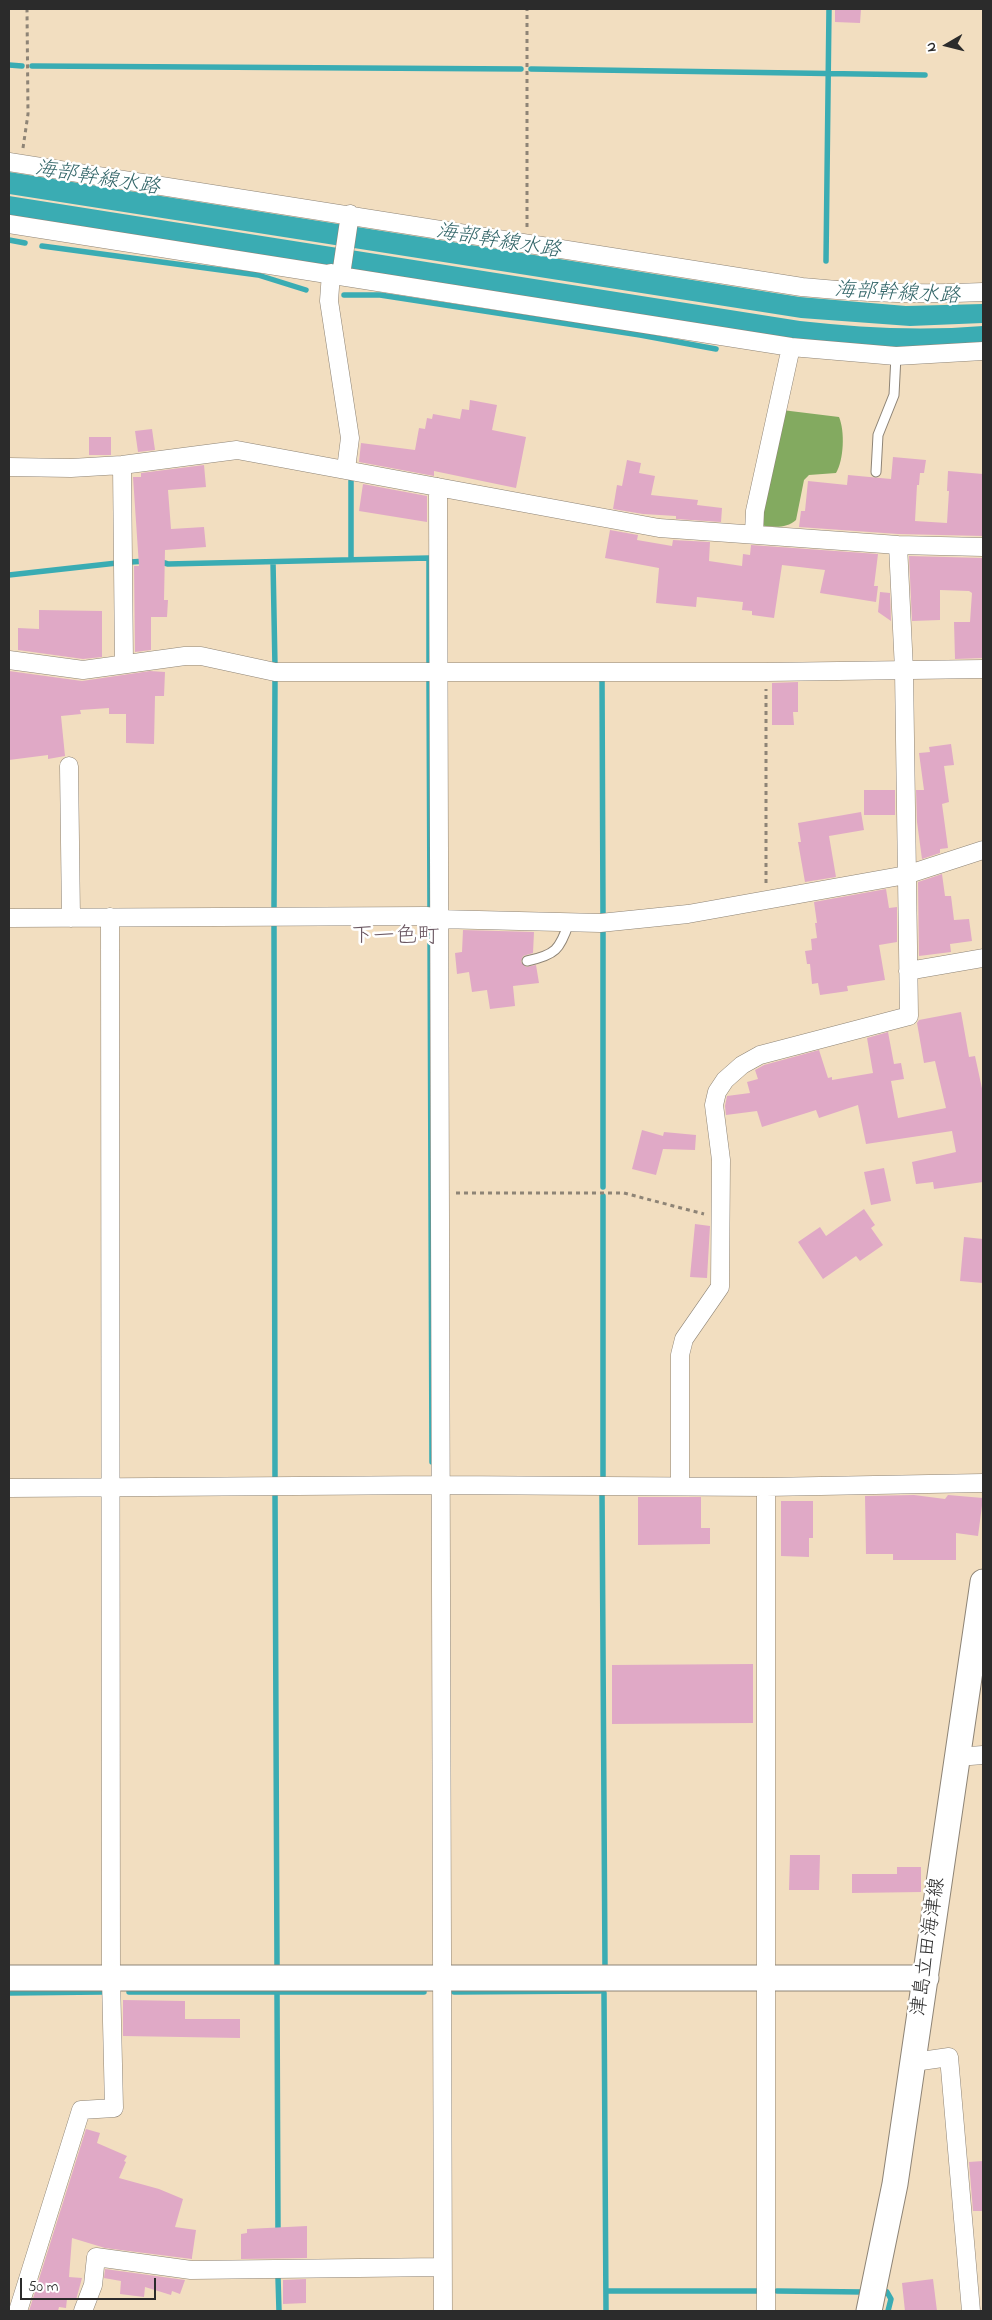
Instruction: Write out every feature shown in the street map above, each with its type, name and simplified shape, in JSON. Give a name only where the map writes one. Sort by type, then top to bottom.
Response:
[{"type":"street","points":[[15,163],[349,218],[526,243],[802,287],[878,294],[927,295],[983,292]]},
{"type":"street","points":[[346,469],[350,438],[329,301],[338,273],[349,218]]},
{"type":"street","points":[[9,224],[338,273],[791,347],[896,356],[983,351]]},
{"type":"street","points":[[754,534],[755,511],[791,347]]},
{"type":"street","points":[[9,467],[72,468],[122,465],[237,450],[659,528],[898,545],[983,546]]},
{"type":"street","points":[[122,465],[124,663]]},
{"type":"street","points":[[438,487],[443,2311]]},
{"type":"street","points":[[680,1485],[680,1355],[684,1339],[720,1287],[721,1160],[714,1105],[717,1092],[725,1080],[742,1065],[760,1055],[909,1016],[904,670],[898,545]]},
{"type":"street","points":[[9,660],[83,670],[124,663],[201,656],[275,672],[438,670],[766,672],[983,669]]},
{"type":"street","points":[[69,766],[71,918]]},
{"type":"street","points":[[9,918],[426,916],[438,919],[600,923],[688,914],[906,875],[983,850]]},
{"type":"street","points":[[18,2311],[81,2110],[114,2108],[111,1978],[110,917]]},
{"type":"street","points":[[908,971],[983,958]]},
{"type":"street","points":[[9,1488],[440,1485],[766,1487],[983,1483]]},
{"type":"street","points":[[766,1487],[766,2311]]},
{"type":"street","name":"津島立田海津線","points":[[869,2311],[895,2184],[983,1582]]},
{"type":"street","points":[[957,1757],[983,1755]]},
{"type":"street","points":[[9,1978],[926,1978]]},
{"type":"street","points":[[914,2062],[949,2057],[971,2311]]},
{"type":"street","points":[[82,2311],[93,2285],[96,2257],[191,2270],[442,2267]]},
{"type":"lane","points":[[876,472],[878,435],[894,395],[896,356]]},
{"type":"lane","points":[[527,962],[547,957],[555,952],[564,940],[569,922]]},
{"type":"path","points":[[15,163],[28,114],[27,9]]},
{"type":"path","points":[[526,243],[527,9]]},
{"type":"path","points":[[766,672],[766,901]]},
{"type":"path","points":[[439,1193],[624,1193],[722,1218]]},
{"type":"green space","points":[[782,410],[839,417],[843,437],[842,453],[836,473],[809,475],[804,480],[796,520],[788,525],[774,527],[760,525]]},
{"type":"water","points":[[9,172],[800,297],[906,306],[983,304],[983,323],[910,326],[801,318],[9,194]]},
{"type":"water","points":[[9,196],[800,321],[891,328],[983,326],[983,345],[903,348],[793,340],[9,215]]},
{"type":"building","points":[[835,9],[861,9],[860,23],[835,22]]},
{"type":"building","points":[[470,400],[497,405],[492,430],[526,437],[516,488],[434,471],[434,476],[359,462],[361,443],[415,450],[419,428],[425,429],[427,418],[432,419],[433,414],[460,419],[462,409],[469,410]]},
{"type":"building","points":[[152,429],[155,450],[138,452],[135,431]]},
{"type":"building","points":[[89,437],[111,437],[111,455],[89,455]]},
{"type":"building","points":[[893,457],[926,460],[924,473],[920,473],[919,485],[917,485],[915,521],[947,523],[948,471],[983,474],[983,536],[898,534],[799,527],[801,511],[805,511],[808,481],[847,485],[848,475],[891,479]]},
{"type":"building","points":[[627,460],[641,463],[639,473],[655,476],[651,495],[698,500],[697,505],[722,508],[721,522],[676,519],[676,516],[643,514],[613,509],[617,485],[622,486]]},
{"type":"building","points":[[204,465],[206,487],[168,490],[171,529],[204,527],[206,547],[165,550],[164,600],[168,600],[167,617],[151,617],[151,650],[135,652],[134,566],[139,566],[133,477],[141,477],[141,473]]},
{"type":"building","points":[[363,484],[427,496],[427,522],[359,511]]},
{"type":"building","points":[[610,530],[638,535],[637,540],[672,546],[673,540],[710,542],[709,561],[742,566],[743,554],[750,555],[751,545],[878,554],[874,586],[878,586],[876,602],[820,593],[825,570],[782,565],[774,618],[752,615],[752,611],[742,610],[743,602],[697,597],[696,607],[656,603],[659,568],[605,558]]},
{"type":"building","points":[[909,556],[983,558],[983,658],[955,659],[954,622],[970,622],[972,593],[969,591],[940,590],[940,620],[912,621]]},
{"type":"building","points":[[880,592],[890,593],[891,621],[878,612]]},
{"type":"building","points":[[39,610],[102,611],[102,657],[83,659],[18,650],[18,628],[39,629]]},
{"type":"building","points":[[9,671],[82,681],[150,671],[165,672],[164,696],[155,696],[154,744],[126,743],[126,714],[109,714],[109,708],[80,710],[81,714],[61,716],[65,756],[48,759],[48,755],[9,760]]},
{"type":"building","points":[[798,682],[798,712],[793,712],[794,725],[772,725],[772,683]]},
{"type":"building","points":[[951,744],[954,765],[944,766],[949,802],[942,804],[948,848],[940,849],[940,853],[922,859],[917,822],[916,790],[924,790],[919,753],[930,752],[929,747]]},
{"type":"building","points":[[864,790],[895,790],[895,815],[864,815]]},
{"type":"building","points":[[861,812],[864,830],[829,836],[836,877],[805,882],[798,842],[801,842],[798,823]]},
{"type":"building","points":[[942,874],[945,896],[951,896],[954,920],[969,919],[972,941],[950,944],[951,952],[919,956],[918,882]]},
{"type":"building","points":[[886,889],[889,908],[897,907],[897,942],[879,945],[885,980],[847,986],[848,991],[820,995],[818,983],[812,984],[810,964],[807,964],[805,951],[812,950],[811,939],[817,938],[814,902]]},
{"type":"building","points":[[463,930],[534,932],[533,953],[523,956],[521,962],[526,967],[536,965],[539,983],[513,986],[515,1006],[490,1009],[487,990],[472,992],[469,972],[457,974],[455,953],[462,952]]},
{"type":"building","points":[[961,1012],[969,1057],[975,1056],[983,1093],[983,1182],[934,1189],[933,1182],[916,1184],[912,1162],[956,1152],[952,1131],[866,1144],[858,1105],[819,1118],[816,1110],[762,1127],[757,1111],[726,1115],[727,1096],[750,1093],[747,1082],[758,1079],[755,1070],[764,1065],[819,1050],[828,1078],[832,1077],[832,1080],[873,1073],[867,1038],[888,1032],[894,1064],[901,1063],[904,1079],[891,1081],[898,1118],[946,1108],[935,1061],[924,1063],[917,1023],[919,1020]]},
{"type":"building","points":[[642,1130],[663,1136],[664,1132],[696,1135],[695,1150],[663,1149],[656,1175],[632,1169]]},
{"type":"building","points":[[884,1168],[891,1201],[871,1205],[864,1172]]},
{"type":"building","points":[[864,1209],[875,1225],[871,1228],[883,1245],[860,1261],[856,1256],[823,1279],[798,1242],[820,1227],[826,1236]]},
{"type":"building","points":[[695,1224],[710,1226],[707,1278],[690,1277]]},
{"type":"building","points":[[964,1237],[983,1239],[983,1283],[960,1281]]},
{"type":"building","points":[[914,1495],[945,1499],[948,1495],[983,1498],[978,1536],[956,1533],[956,1560],[893,1560],[893,1554],[866,1554],[865,1496]]},
{"type":"building","points":[[638,1497],[701,1497],[701,1528],[710,1528],[710,1544],[638,1545]]},
{"type":"building","points":[[781,1501],[813,1501],[813,1538],[809,1538],[809,1557],[781,1556]]},
{"type":"building","points":[[753,1664],[753,1723],[612,1724],[612,1665]]},
{"type":"building","points":[[790,1855],[820,1855],[819,1890],[789,1890]]},
{"type":"building","points":[[897,1867],[921,1867],[921,1892],[852,1893],[852,1874],[897,1874]]},
{"type":"building","points":[[123,2000],[185,2001],[185,2019],[240,2019],[240,2038],[123,2036]]},
{"type":"building","points":[[86,2129],[100,2133],[97,2143],[127,2156],[119,2178],[159,2189],[183,2199],[175,2227],[196,2230],[192,2259],[105,2248],[72,2238],[69,2277],[82,2278],[76,2300],[67,2299],[66,2308],[59,2307],[58,2311],[29,2311]]},
{"type":"building","points":[[983,2161],[983,2211],[973,2211],[969,2162]]},
{"type":"building","points":[[307,2226],[307,2258],[241,2259],[241,2234],[247,2233],[247,2229]]},
{"type":"building","points":[[105,2269],[185,2280],[180,2294],[172,2291],[171,2295],[145,2287],[144,2297],[120,2294],[121,2281],[104,2278]]},
{"type":"building","points":[[306,2279],[306,2303],[283,2304],[283,2280]]},
{"type":"building","points":[[933,2279],[937,2311],[905,2311],[902,2283]]},
{"type":"waterway","points":[[826,261],[829,9]]},
{"type":"waterway","points":[[9,65],[22,66]]},
{"type":"waterway","points":[[32,66],[521,69]]},
{"type":"waterway","points":[[531,69],[925,75]]},
{"type":"waterway","points":[[9,240],[25,243]]},
{"type":"waterway","points":[[42,246],[258,275],[306,290]]},
{"type":"waterway","points":[[344,295],[380,295],[640,335],[716,349]]},
{"type":"waterway","points":[[351,481],[351,560]]},
{"type":"waterway","points":[[158,561],[168,564],[429,558],[429,662]]},
{"type":"waterway","points":[[131,562],[146,561]]},
{"type":"waterway","points":[[273,562],[275,667]]},
{"type":"waterway","points":[[9,575],[117,563]]},
{"type":"waterway","points":[[602,677],[603,916]]},
{"type":"waterway","points":[[274,908],[275,678]]},
{"type":"waterway","points":[[429,679],[430,912]]},
{"type":"waterway","points":[[274,925],[275,1480]]},
{"type":"waterway","points":[[430,927],[432,1462]]},
{"type":"waterway","points":[[603,929],[603,1187]]},
{"type":"waterway","points":[[603,1196],[603,1476]]},
{"type":"waterway","points":[[602,1491],[605,1966]]},
{"type":"waterway","points":[[275,1492],[277,1965]]},
{"type":"waterway","points":[[454,1992],[600,1991]]},
{"type":"waterway","points":[[9,1993],[102,1992]]},
{"type":"waterway","points":[[129,1992],[424,1992]]},
{"type":"waterway","points":[[277,1992],[278,2233]]},
{"type":"waterway","points":[[604,1993],[606,2311]]},
{"type":"waterway","points":[[278,2277],[279,2311]]},
{"type":"waterway","points":[[606,2291],[762,2291]]},
{"type":"waterway","points":[[777,2291],[863,2292]]},
{"type":"waterway","points":[[887,2292],[891,2299],[888,2311]]},
{"type":"district","name":"下一色町","points":[[395,938]]},
{"type":"water label","name":"海部幹線水路","points":[[97,180]]},
{"type":"water label","name":"海部幹線水路","points":[[498,243]]},
{"type":"water label","name":"海部幹線水路","points":[[897,295]]}]
